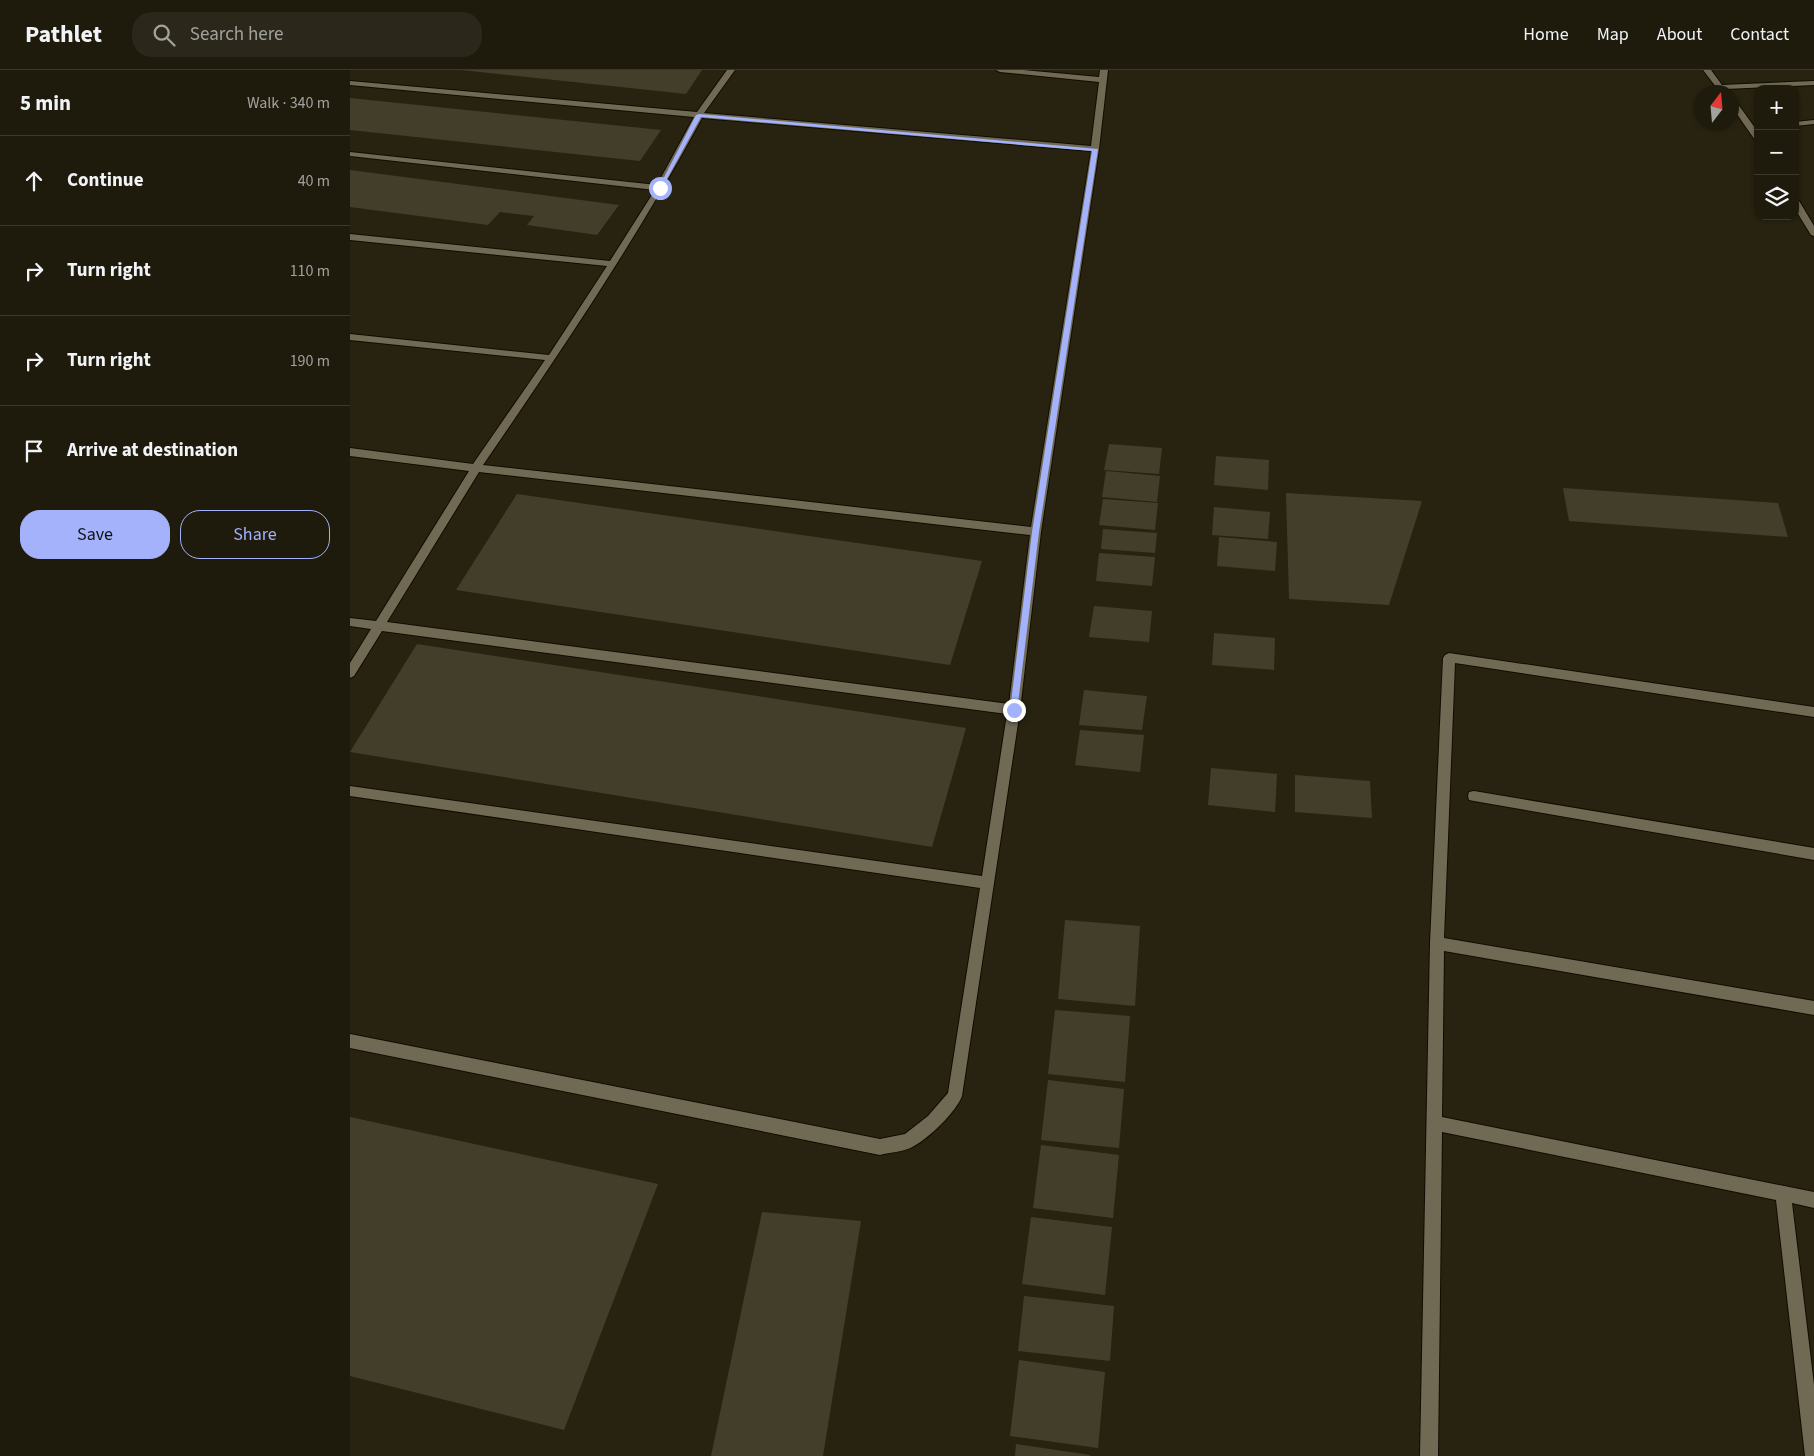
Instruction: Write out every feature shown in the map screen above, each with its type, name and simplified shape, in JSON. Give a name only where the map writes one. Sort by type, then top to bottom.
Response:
[{"type":"street","points":[[350,673],[476,468],[552,358],[612,264],[660,188],[699,115],[731,70]]},
{"type":"street","points":[[350,1041],[880,1147],[909,1141],[934,1121],[954,1096],[1014,710],[1036,532],[1095,149],[1103,75],[1000,70]]},
{"type":"street","points":[[1707,70],[1718,85]]},
{"type":"street","points":[[350,83],[1095,149]]},
{"type":"street","points":[[1739,89],[1814,83]]},
{"type":"street","points":[[1739,110],[1754,128]]},
{"type":"street","points":[[1799,124],[1814,122]]},
{"type":"street","points":[[350,154],[660,188]]},
{"type":"street","points":[[1799,208],[1814,233]]},
{"type":"street","points":[[350,237],[612,264]]},
{"type":"street","points":[[350,337],[552,358]]},
{"type":"street","points":[[350,452],[1036,532]]},
{"type":"street","points":[[350,622],[1014,710]]},
{"type":"street","points":[[1429,1456],[1437,943],[1449,658],[1814,712]]},
{"type":"street","points":[[350,792],[987,883]]},
{"type":"street","points":[[1474,796],[1814,854]]},
{"type":"street","points":[[1437,943],[1814,1008]]},
{"type":"street","points":[[1434,1123],[1814,1200]]},
{"type":"street","points":[[1783,1194],[1814,1456]]},
{"type":"building","points":[[461,70],[702,70],[686,94]]},
{"type":"building","points":[[350,98],[661,130],[640,161],[350,130]]},
{"type":"building","points":[[350,170],[619,205],[597,235],[527,225],[534,216],[500,212],[488,225],[350,207]]},
{"type":"building","points":[[1109,444],[1162,448],[1159,474],[1104,470]]},
{"type":"building","points":[[1216,456],[1269,460],[1268,490],[1214,485]]},
{"type":"building","points":[[1106,471],[1160,476],[1157,502],[1102,497]]},
{"type":"building","points":[[1563,488],[1778,503],[1788,537],[1569,521]]},
{"type":"building","points":[[1286,493],[1422,501],[1389,605],[1289,599]]},
{"type":"building","points":[[517,494],[982,561],[950,665],[456,590]]},
{"type":"building","points":[[1103,499],[1158,503],[1155,530],[1099,525]]},
{"type":"building","points":[[1214,507],[1270,512],[1268,539],[1212,535]]},
{"type":"building","points":[[1103,529],[1157,533],[1155,553],[1101,549]]},
{"type":"building","points":[[1219,537],[1277,542],[1275,571],[1217,566]]},
{"type":"building","points":[[1099,553],[1155,557],[1152,586],[1096,581]]},
{"type":"building","points":[[1094,606],[1152,611],[1149,642],[1089,637]]},
{"type":"building","points":[[1214,633],[1275,638],[1274,670],[1212,665]]},
{"type":"building","points":[[417,644],[966,728],[932,847],[350,752]]},
{"type":"building","points":[[1084,690],[1147,696],[1142,730],[1079,725]]},
{"type":"building","points":[[1080,730],[1144,735],[1140,772],[1075,765]]},
{"type":"building","points":[[1211,768],[1277,774],[1275,812],[1208,805]]},
{"type":"building","points":[[1295,775],[1370,781],[1372,818],[1295,812]]},
{"type":"building","points":[[1065,920],[1140,926],[1135,1006],[1058,999]]},
{"type":"building","points":[[1055,1010],[1130,1016],[1125,1082],[1048,1074]]},
{"type":"building","points":[[1048,1080],[1124,1089],[1119,1148],[1041,1140]]},
{"type":"building","points":[[350,1117],[658,1184],[564,1430],[350,1376]]},
{"type":"building","points":[[1041,1145],[1119,1155],[1113,1218],[1033,1208]]},
{"type":"building","points":[[762,1212],[861,1221],[823,1456],[711,1456]]},
{"type":"building","points":[[1031,1217],[1112,1227],[1105,1295],[1022,1284]]},
{"type":"building","points":[[1024,1296],[1114,1306],[1110,1361],[1018,1351]]},
{"type":"building","points":[[1019,1360],[1105,1372],[1098,1448],[1010,1436]]},
{"type":"building","points":[[1016,1444],[1090,1455],[1090,1456],[1015,1456]]},
{"type":"route","points":[[660,188],[699,115],[1095,149],[1036,532],[1014,710]]}]
